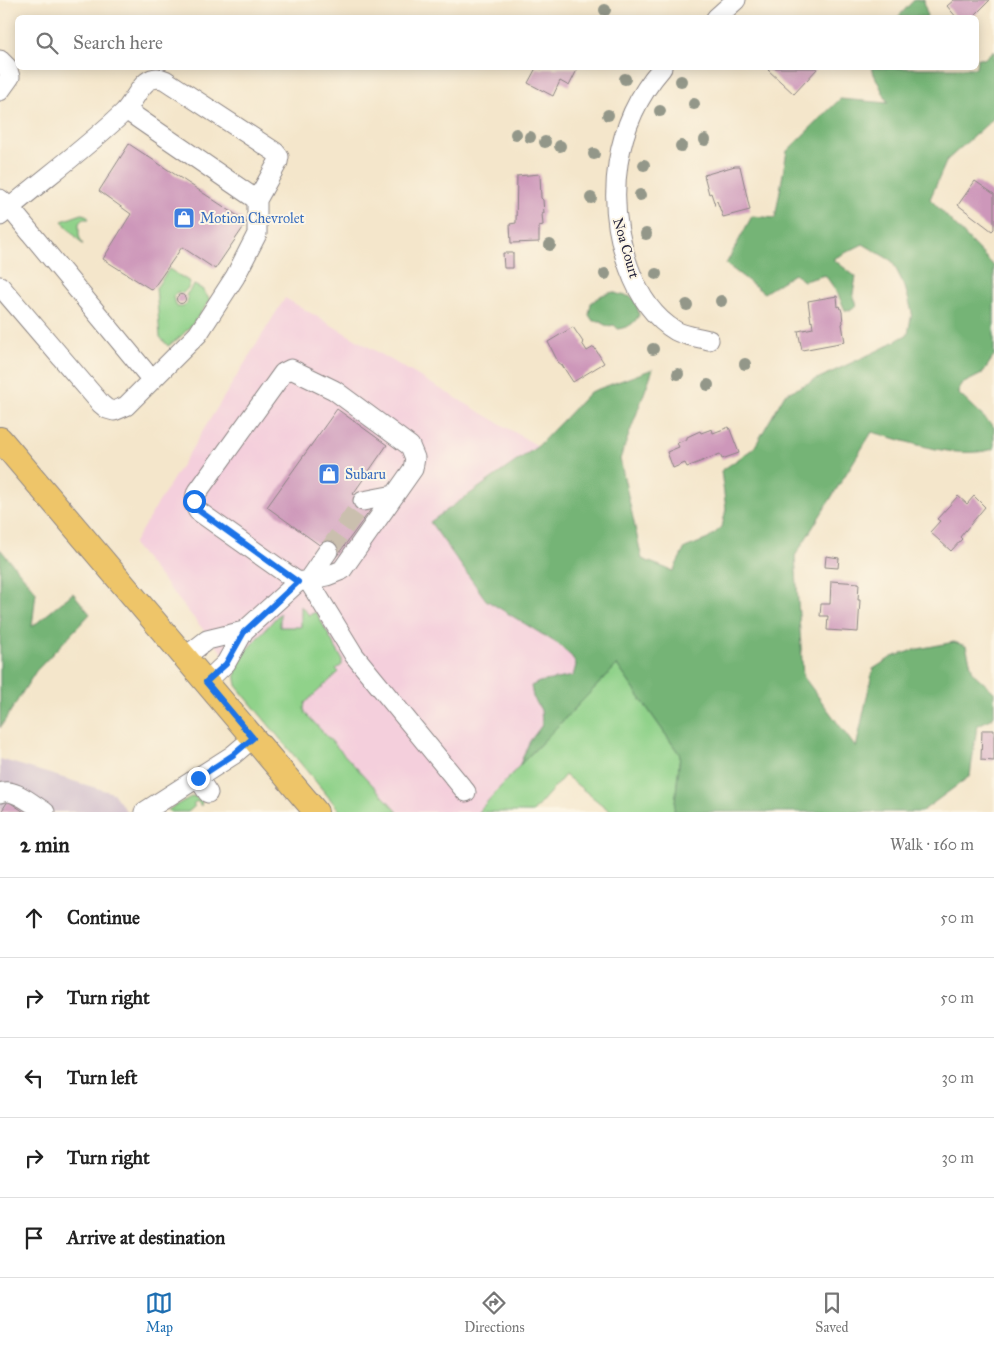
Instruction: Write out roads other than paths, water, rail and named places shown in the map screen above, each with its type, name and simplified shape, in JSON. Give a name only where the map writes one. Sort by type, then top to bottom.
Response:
[{"type":"main road","points":[[0,440],[316,812]]},
{"type":"street","points":[[719,15],[736,0]]},
{"type":"street","points":[[0,60],[7,67],[10,77],[0,92]]},
{"type":"street","name":"Noa Court","points":[[661,70],[640,99],[622,141],[616,184],[617,222],[630,272],[641,294],[652,310],[665,324],[678,332],[709,340]]},
{"type":"street","points":[[0,286],[101,404],[114,412],[122,409],[152,380],[198,334],[235,277],[257,234],[257,200],[279,157],[275,152],[160,78],[152,78],[142,86],[126,110],[104,130],[3,208],[152,380]]},
{"type":"street","points":[[126,110],[257,200]]},
{"type":"street","points":[[303,581],[342,570],[414,466],[414,454],[410,446],[334,390],[289,369],[285,371],[196,494],[194,501],[198,510],[303,581],[354,655],[466,792]]},
{"type":"street","points":[[363,501],[394,495]]},
{"type":"street","points":[[206,682],[226,664],[244,632],[303,581],[328,551]]},
{"type":"street","points":[[185,657],[207,640],[244,632]]},
{"type":"street","points":[[144,812],[203,785],[253,738]]},
{"type":"street","points":[[0,793],[5,791],[13,792],[45,812]]},
{"type":"tunnel","points":[[328,551],[363,501]]},
{"type":"place","name":"Motion Chevrolet","points":[[184,218]]},
{"type":"place","name":"Subaru","points":[[329,474]]}]
